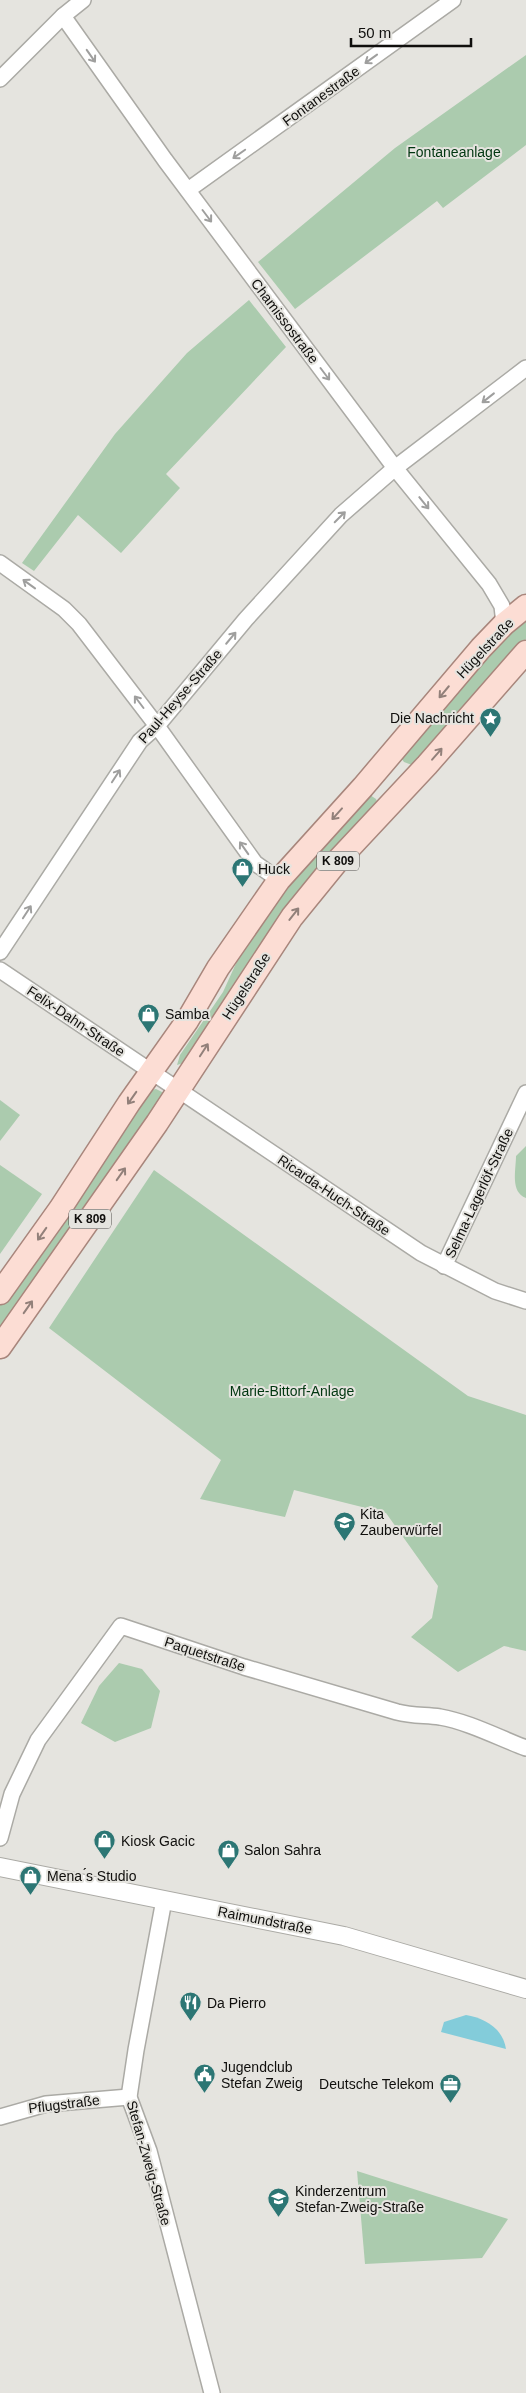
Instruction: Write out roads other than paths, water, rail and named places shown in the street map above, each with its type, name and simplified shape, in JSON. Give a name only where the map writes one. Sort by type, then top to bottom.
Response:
[{"type":"main road","name":"Hügelstraße","points":[[0,1293],[60,1209],[187,1021],[218,968],[279,880],[393,753],[504,624],[526,606]]},
{"type":"main road","name":"Hügelstraße","points":[[0,1347],[178,1091],[292,917],[340,858],[388,808],[526,652]]},
{"type":"main road","points":[[393,753],[394,762],[398,768],[415,778]]},
{"type":"main road","points":[[363,787],[375,786],[381,789],[386,796],[388,808]]},
{"type":"street","points":[[0,79],[63,16],[83,0]]},
{"type":"street","name":"Fontanestraße","points":[[188,190],[453,0]]},
{"type":"street","name":"Chamissostraße","points":[[63,16],[188,190],[395,468],[489,584],[502,606],[504,624]]},
{"type":"street","name":"Paul-Heyse-Straße","points":[[0,952],[140,741],[157,726],[246,619],[341,515],[395,468],[526,368]]},
{"type":"street","points":[[0,563],[64,609],[79,624],[157,726],[255,863],[279,880]]},
{"type":"street","name":"Felix-Dahn-Straße","points":[[0,970],[151,1072]]},
{"type":"street","name":"Ricarda-Huch-Straße","points":[[151,1072],[421,1253],[495,1290],[526,1300]]},
{"type":"street","name":"Selma-Lagerlöf-Straße","points":[[444,1266],[526,1094]]},
{"type":"street","name":"Paquetstraße","points":[[0,1838],[12,1794],[38,1740],[121,1626],[244,1667],[397,1712],[413,1716],[440,1717],[455,1721],[526,1748]]},
{"type":"street","name":"Raimundstraße","points":[[0,1867],[344,1936],[526,1989]]},
{"type":"street","name":"Stefan-Zweig-Straße","points":[[164,1900],[129,2097],[149,2151],[212,2393]]},
{"type":"street","name":"Pflugstraße","points":[[0,2116],[46,2104],[129,2097]]},
{"type":"water","points":[[466,2015],[492,2025],[501,2035],[506,2049],[441,2032],[444,2022]]},
{"type":"place","name":"Die Nachricht","points":[[490,737]]},
{"type":"place","name":"Huck","points":[[242,888]]},
{"type":"place","name":"Samba","points":[[149,1033]]},
{"type":"place","name":"Kita Zauberwürfel","points":[[344,1541]]},
{"type":"place","name":"Kiosk Gacic","points":[[105,1860]]},
{"type":"place","name":"Salon Sahra","points":[[228,1869]]},
{"type":"place","name":"Mena ́s Studio","points":[[31,1895]]},
{"type":"place","name":"Da Pierro","points":[[191,2022]]},
{"type":"place","name":"Jugendclub Stefan Zweig","points":[[205,2094]]},
{"type":"place","name":"Deutsche Telekom","points":[[450,2103]]},
{"type":"place","name":"Kinderzentrum Stefan-Zweig-Straße","points":[[279,2218]]},
{"type":"park label","name":"Fontaneanlage","points":[[454,152]]},
{"type":"park label","name":"Marie-Bittorf-Anlage","points":[[292,1391]]}]
